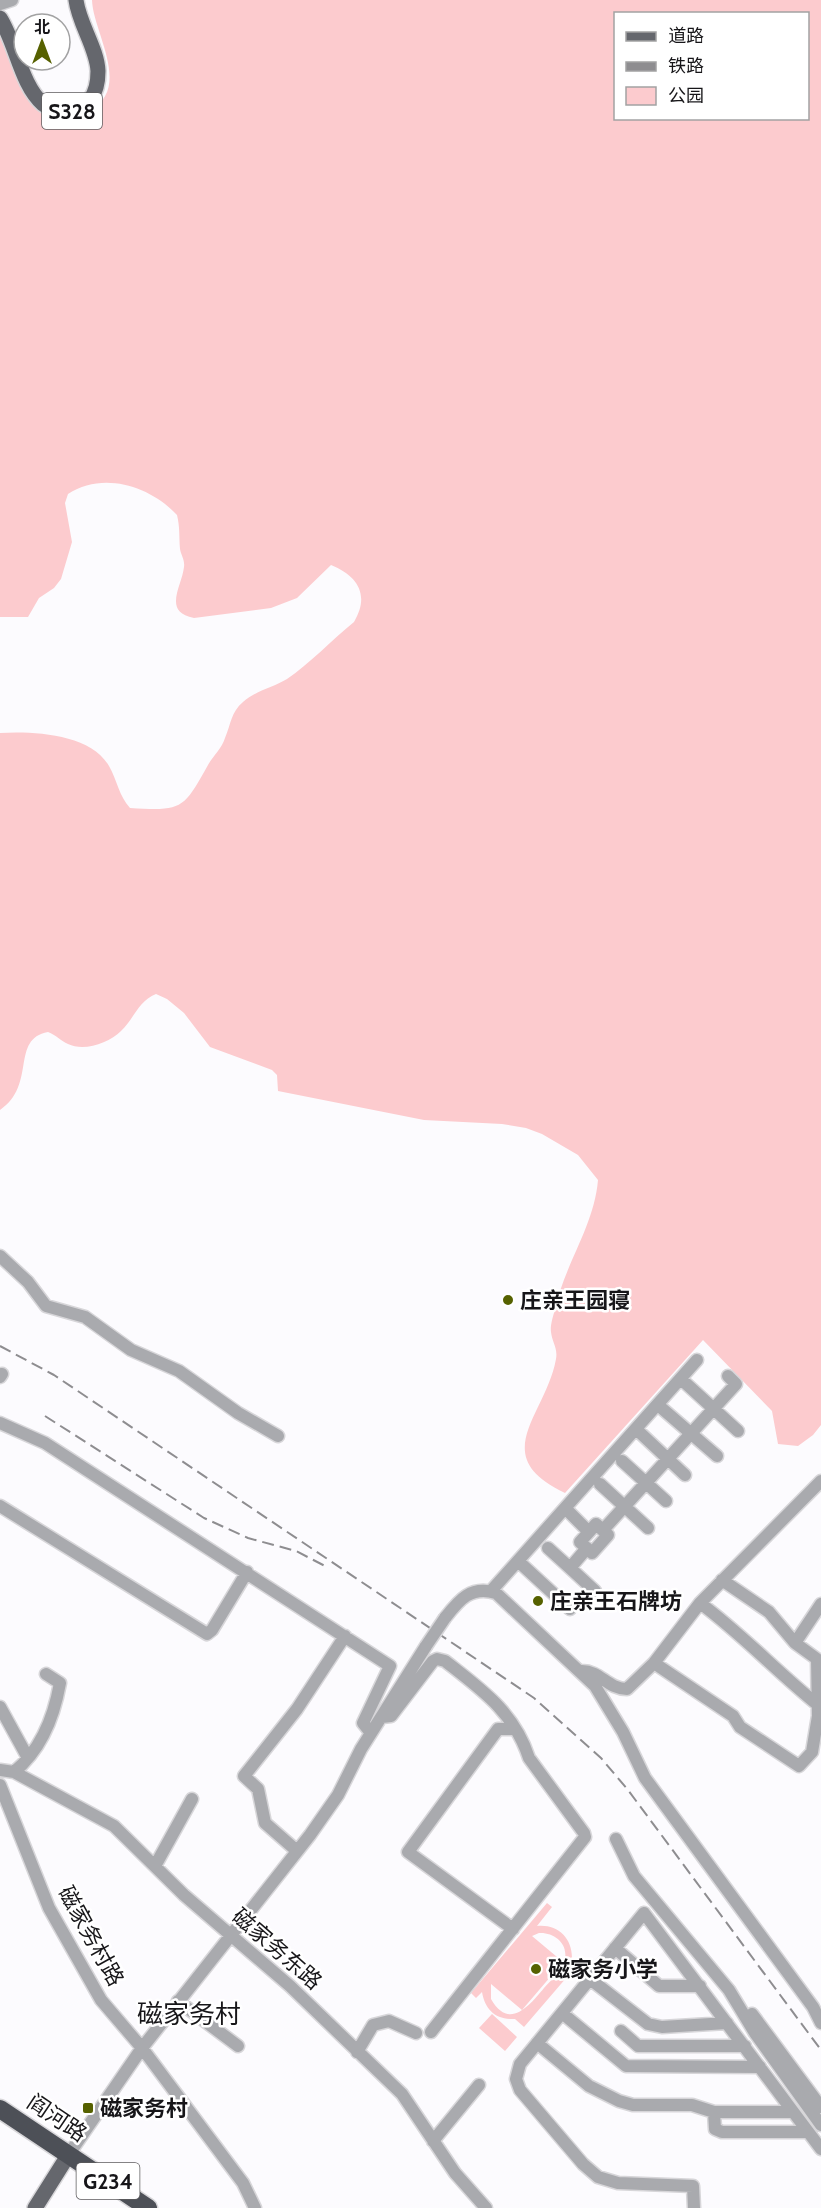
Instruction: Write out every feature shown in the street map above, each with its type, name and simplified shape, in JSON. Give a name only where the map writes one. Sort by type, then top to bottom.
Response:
[{"type":"highway","name":"阎河路","points":[[0,2109],[148,2208]]},
{"type":"main road","name":"S328","points":[[0,18],[35,96],[45,106],[56,110],[76,111],[84,108],[90,101],[98,73],[76,0]]},
{"type":"main road","points":[[35,2208],[69,2154]]},
{"type":"street","points":[[0,4],[12,0]]},
{"type":"street","points":[[0,1256],[28,1282],[46,1306],[85,1317],[131,1350],[179,1371],[238,1413],[278,1436]]},
{"type":"street","points":[[491,1591],[697,1360]]},
{"type":"street","points":[[603,1530],[736,1384],[728,1376]]},
{"type":"street","points":[[681,1378],[738,1431]]},
{"type":"street","points":[[658,1405],[717,1456]]},
{"type":"street","points":[[0,1423],[45,1443],[248,1572],[390,1666],[363,1723],[371,1734]]},
{"type":"street","points":[[636,1429],[685,1475]]},
{"type":"street","points":[[622,1461],[666,1502]]},
{"type":"street","points":[[582,1671],[592,1671],[615,1689],[627,1689],[654,1664],[700,1603],[821,1481]]},
{"type":"street","points":[[600,1484],[648,1528]]},
{"type":"street","points":[[0,1506],[207,1634],[212,1630],[248,1572]]},
{"type":"street","points":[[565,1508],[589,1532]]},
{"type":"street","points":[[596,1524],[608,1535],[592,1553],[580,1542],[589,1532],[596,1524]]},
{"type":"street","points":[[548,1548],[595,1591]]},
{"type":"street","points":[[570,1568],[587,1548]]},
{"type":"street","points":[[518,1561],[570,1609]]},
{"type":"street","points":[[654,1664],[733,1716],[740,1727],[799,1766],[812,1752],[818,1705],[817,1659],[795,1643],[769,1612],[722,1580]]},
{"type":"street","points":[[69,2154],[142,2048],[297,1851],[338,1795],[371,1734],[445,1618],[462,1597],[478,1591],[496,1593],[582,1671],[595,1686],[623,1732],[645,1778],[817,2004],[821,2023]]},
{"type":"street","points":[[700,1603],[747,1640],[777,1672],[818,1705]]},
{"type":"street","points":[[795,1643],[821,1604]]},
{"type":"street","points":[[297,1851],[265,1823],[258,1789],[244,1776],[297,1709],[345,1636]]},
{"type":"street","points":[[381,1718],[391,1716],[437,1659],[445,1661],[495,1701],[515,1729],[529,1758],[585,1837],[431,2032]]},
{"type":"street","points":[[14,1772],[28,1758],[54,1715],[60,1683],[46,1674]]},
{"type":"street","points":[[0,1707],[28,1758]]},
{"type":"street","points":[[513,1929],[408,1852],[498,1729],[515,1729]]},
{"type":"street","name":"磁家务东路","points":[[0,1770],[14,1772],[114,1826],[229,1935],[290,1986],[402,2094],[454,2174],[486,2208]]},
{"type":"street","name":"磁家务村路","points":[[0,1785],[50,1908],[101,2000],[142,2048],[243,2183],[255,2208]]},
{"type":"street","points":[[155,1866],[192,1799]]},
{"type":"street","points":[[616,1839],[634,1876],[729,1990],[755,2033],[821,2125]]},
{"type":"street","points":[[694,2208],[693,2186],[618,2183],[598,2177],[587,2169],[517,2083],[518,2067],[644,1913],[821,2149]]},
{"type":"street","points":[[615,1948],[659,1986],[673,1988],[700,1986]]},
{"type":"street","points":[[590,1979],[648,2024],[662,2027],[727,2023]]},
{"type":"street","points":[[729,1990],[739,1998],[821,2107]]},
{"type":"street","points":[[178,2001],[238,2046]]},
{"type":"street","points":[[562,2013],[626,2066],[760,2067]]},
{"type":"street","points":[[357,2052],[374,2025],[389,2021],[416,2033]]},
{"type":"street","points":[[621,2031],[638,2046],[745,2046]]},
{"type":"street","points":[[537,2043],[606,2097],[633,2105],[702,2106],[714,2112],[793,2112]]},
{"type":"street","points":[[433,2141],[479,2085]]},
{"type":"street","points":[[714,2112],[715,2129],[722,2132],[808,2132]]},
{"type":"green space","points":[[92,0],[821,0],[821,1425],[813,1435],[798,1446],[778,1444],[772,1411],[703,1340],[565,1493],[542,1479],[529,1464],[525,1449],[527,1433],[556,1359],[551,1327],[559,1293],[591,1214],[598,1180],[578,1155],[542,1134],[526,1128],[502,1124],[424,1120],[278,1091],[277,1075],[272,1070],[210,1047],[184,1013],[167,999],[156,994],[140,1006],[121,1031],[96,1045],[74,1046],[48,1032],[37,1036],[26,1053],[18,1088],[11,1100],[0,1110],[0,733],[45,734],[76,741],[101,755],[130,808],[171,808],[186,799],[193,791],[222,745],[239,706],[248,698],[287,679],[303,667],[354,622],[361,603],[359,588],[354,581],[331,565],[297,598],[271,608],[194,618],[184,615],[176,604],[184,564],[180,549],[177,515],[154,496],[126,485],[111,483],[82,487],[68,494],[65,503],[72,542],[61,579],[54,588],[39,598],[28,617],[0,617],[0,29],[12,61],[12,72],[16,72],[24,93],[32,102],[89,111],[102,101],[108,89],[110,74]]},
{"type":"green space","points":[[547,1903],[552,1907],[537,1926],[551,1927],[562,1933],[569,1944],[572,1958],[579,1963],[524,2027],[515,2019],[502,2018],[492,2013],[482,1992],[476,1998],[471,1993]],"holes":[[[545,1933],[556,1937],[563,1945],[565,1956],[563,1966],[558,1973],[522,2010],[563,1962],[532,1936]],[[491,1984],[522,2010],[505,2013],[498,2008],[491,1999]]]},
{"type":"green space","points":[[492,2014],[517,2037],[505,2051],[479,2028]]},
{"type":"railway","points":[[0,1346],[54,1375],[534,1698],[601,1758],[628,1790],[821,2050]]},
{"type":"railway","points":[[45,1416],[204,1518],[248,1538],[296,1551],[325,1566]]},
{"type":"place","name":"庄亲王园寝","points":[[508,1300]]},
{"type":"place","name":"庄亲王石牌坊","points":[[538,1601]]},
{"type":"place","name":"磁家务小学","points":[[536,1969]]},
{"type":"place","name":"磁家务村","points":[[88,2108]]},
{"type":"district","name":"磁家务村","points":[[189,2014]]}]
